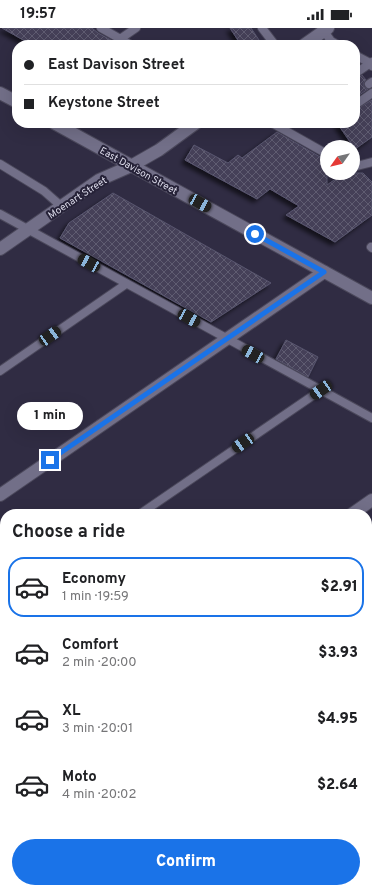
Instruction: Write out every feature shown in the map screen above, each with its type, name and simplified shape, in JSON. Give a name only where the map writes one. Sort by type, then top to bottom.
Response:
[{"type":"street","points":[[311,40],[326,29]]},
{"type":"street","points":[[0,93],[12,99]]},
{"type":"street","name":"East Davison Street","points":[[63,128],[372,298]]},
{"type":"street","name":"Moenart Street","points":[[0,249],[99,180],[131,166],[159,150],[189,128]]},
{"type":"street","points":[[0,495],[324,272]]},
{"type":"street","points":[[359,509],[372,500]]},
{"type":"lane","points":[[101,28],[120,39],[136,28]]},
{"type":"lane","points":[[262,28],[270,40]]},
{"type":"lane","points":[[326,29],[331,40]]},
{"type":"lane","points":[[360,57],[371,64],[360,70]]},
{"type":"lane","points":[[360,101],[372,93]]},
{"type":"lane","points":[[281,128],[320,150]]},
{"type":"lane","points":[[360,166],[372,162]]},
{"type":"lane","points":[[0,164],[44,191],[61,206]]},
{"type":"lane","points":[[0,214],[372,418]]},
{"type":"lane","points":[[0,371],[126,284]]},
{"type":"lane","points":[[147,509],[321,390]]},
{"type":"building","points":[[2,28],[92,28],[111,40],[23,40]]},
{"type":"building","points":[[230,28],[251,28],[259,40],[238,40]]},
{"type":"building","points":[[362,75],[366,80],[364,82],[364,87],[368,89],[360,95],[360,76]]},
{"type":"building","points":[[372,100],[372,137],[360,145],[360,140],[349,140],[340,128],[360,128],[360,107]]},
{"type":"building","points":[[277,132],[320,157],[320,180],[327,180],[327,185],[334,180],[360,180],[360,173],[363,173],[372,182],[372,215],[335,242],[286,215],[299,206],[270,189],[257,199],[185,160],[194,145],[228,163],[238,155],[242,158]]},
{"type":"building","points":[[113,193],[271,283],[211,322],[60,238],[69,223]]},
{"type":"building","points":[[286,340],[318,357],[308,377],[276,359]]},
{"type":"route","points":[[50,460],[324,272],[255,234]]}]
